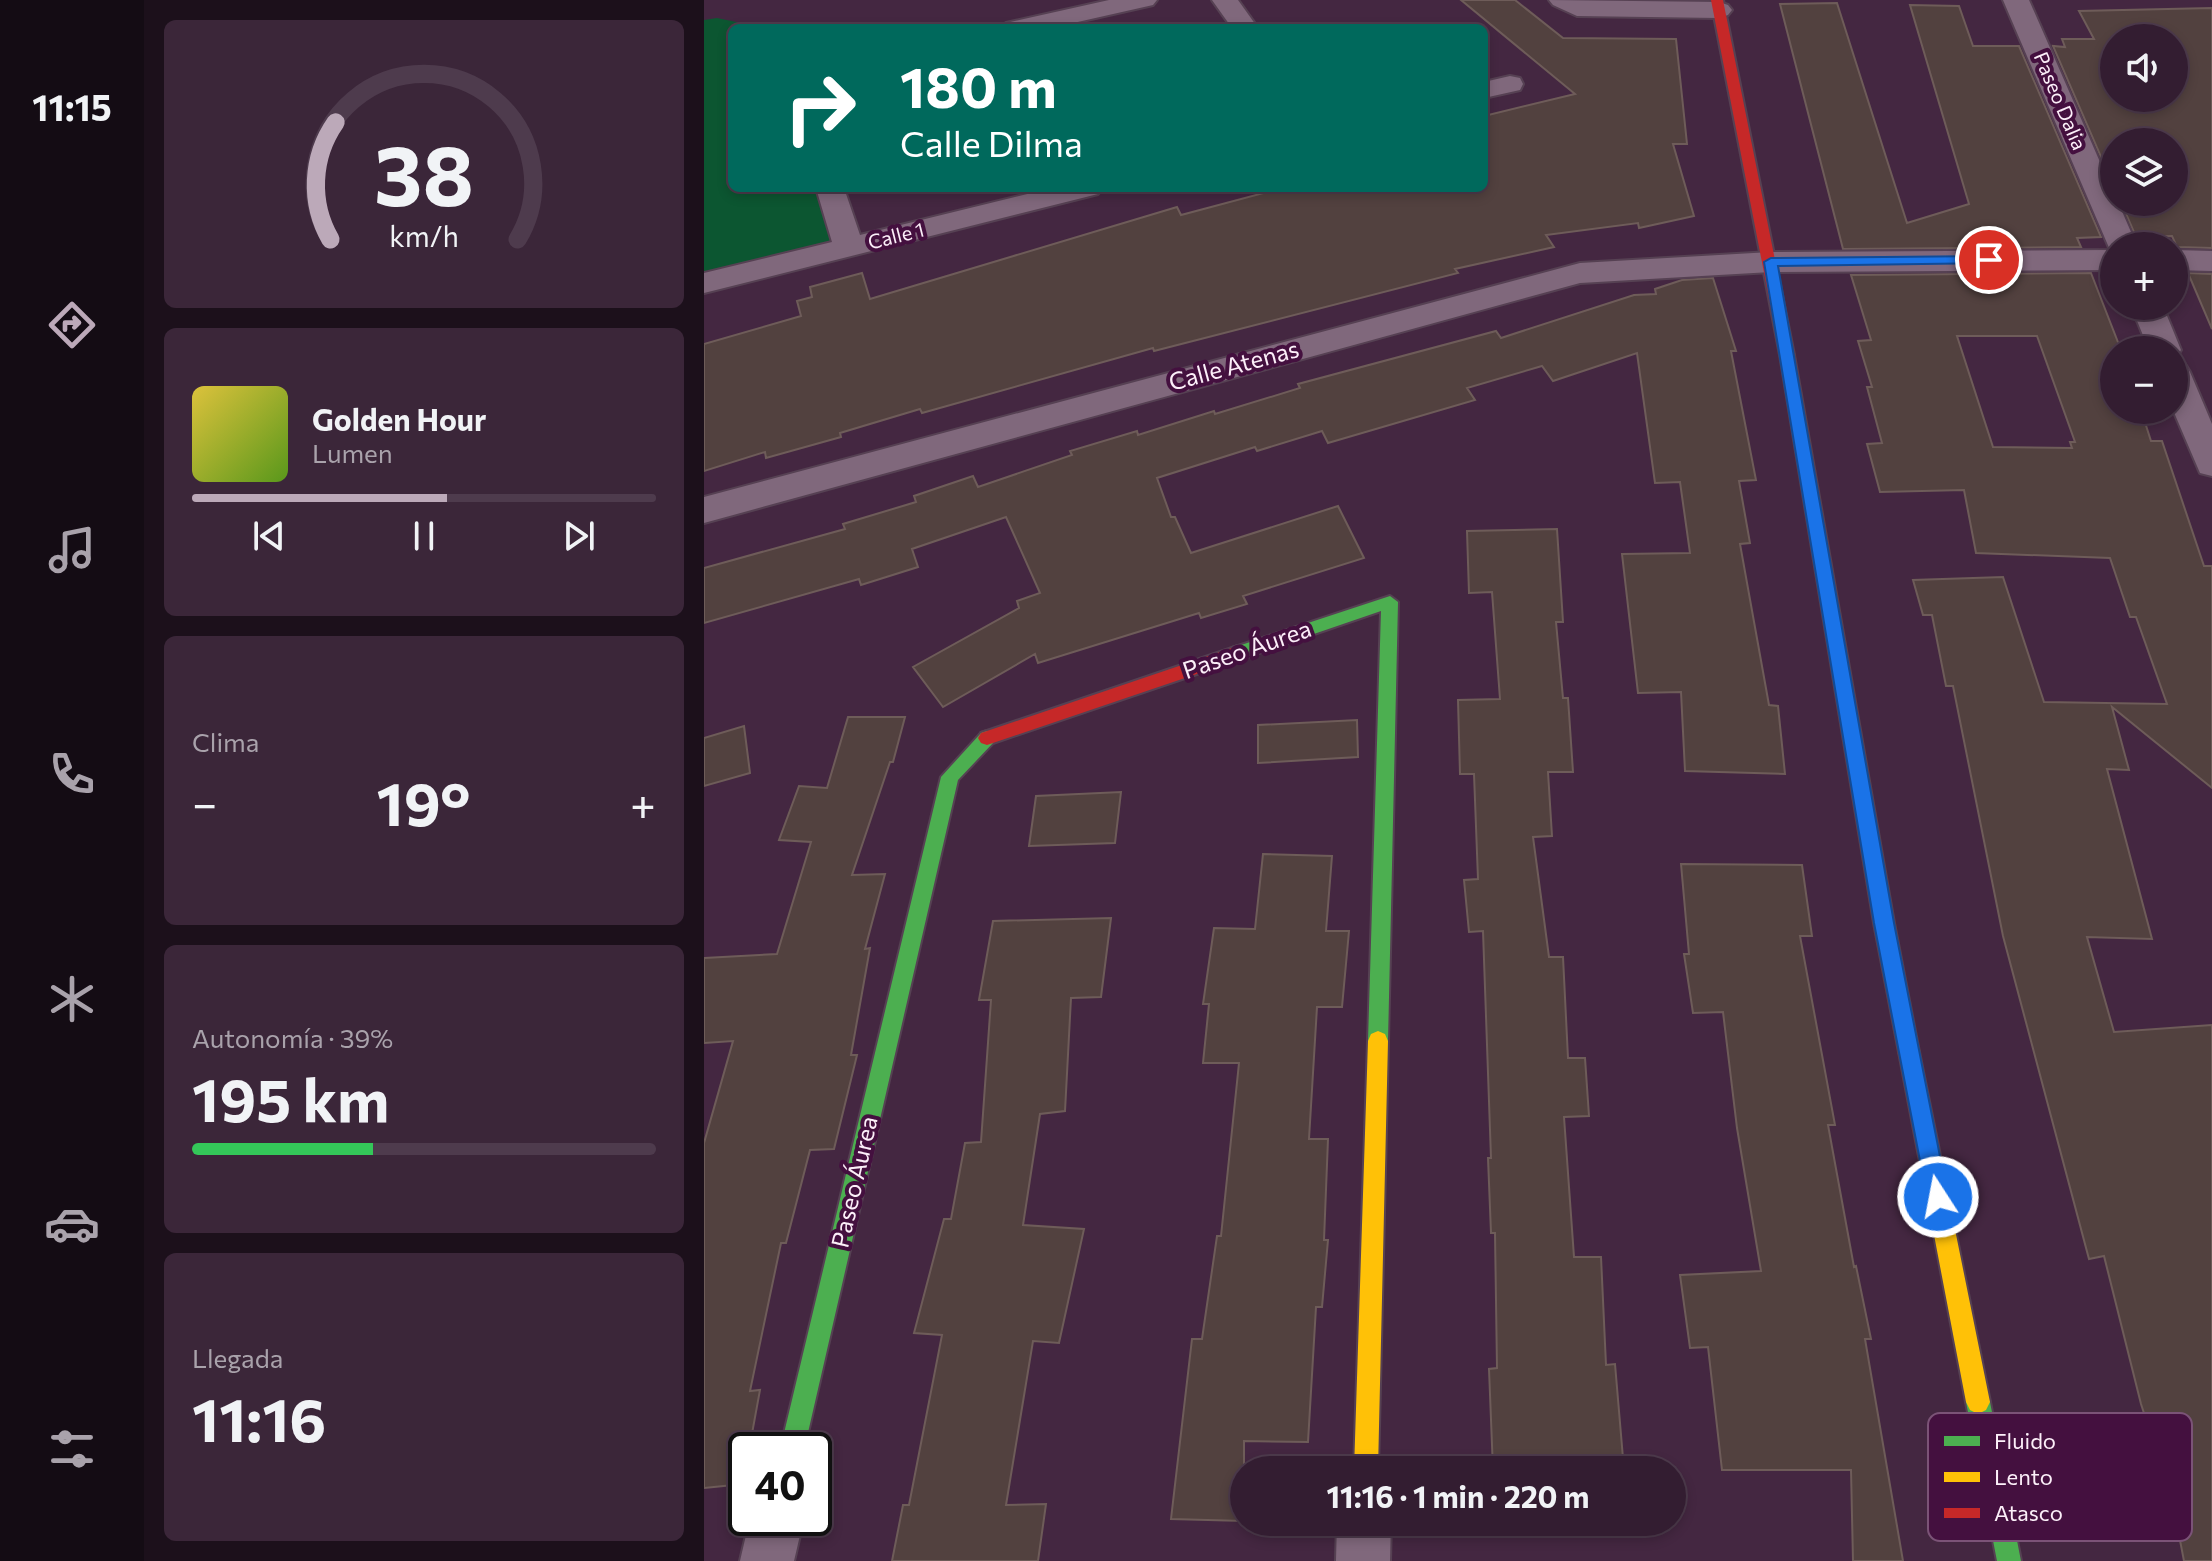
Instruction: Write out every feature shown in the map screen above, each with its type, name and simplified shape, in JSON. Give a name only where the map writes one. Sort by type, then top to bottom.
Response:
[{"type":"street","points":[[1033,24],[1144,0]]},
{"type":"street","points":[[1225,0],[1242,24]]},
{"type":"street","points":[[1562,0],[1577,8],[1718,5],[1771,262],[1884,923],[1980,1413]]},
{"type":"street","name":"Paseo Dalia","points":[[2016,0],[2116,232]]},
{"type":"street","points":[[831,192],[849,247]]},
{"type":"street","name":"Calle 1","points":[[704,283],[1072,192]]},
{"type":"street","name":"Calle Atenas","points":[[704,510],[1580,273],[1771,262],[2100,260]]},
{"type":"street","points":[[2188,260],[2212,261]]},
{"type":"street","points":[[2188,406],[2212,464]]},
{"type":"street","name":"Paseo Áurea","points":[[796,1432],[950,777],[989,736],[1390,602],[1366,1456]]},
{"type":"street","points":[[767,1561],[773,1536]]},
{"type":"street","points":[[1363,1561],[1364,1536]]},
{"type":"street","points":[[2005,1541],[2009,1561]]},
{"type":"green space","points":[[717,18],[746,24],[728,24],[728,192],[818,192],[836,244],[704,277],[704,20]]},
{"type":"building","points":[[1461,0],[1515,0],[1563,38],[1676,39],[1687,144],[1673,144],[1694,216],[1639,228],[1638,223],[1546,235],[1554,247],[1455,269],[1458,273],[1154,351],[1153,348],[922,413],[920,409],[840,433],[841,437],[766,458],[765,452],[704,471],[704,344],[801,316],[797,301],[812,297],[810,287],[862,273],[870,299],[1177,207],[1181,215],[1267,192],[1488,192],[1488,115],[1575,94]]},
{"type":"building","points":[[1837,3],[1907,223],[1969,204],[1910,5],[1959,6],[1973,46],[2019,46],[2100,237],[2077,238],[2081,247],[1843,249],[1780,4]]},
{"type":"building","points":[[2212,8],[2212,248],[2188,247],[2188,232],[2134,232],[2127,216],[2188,216],[2188,128],[2100,128],[2100,155],[2053,46],[2065,47],[2062,39],[2094,39],[2079,11]]},
{"type":"building","points":[[2091,273],[2100,296],[2100,320],[2109,320],[2116,336],[2100,336],[2100,424],[2146,424],[2151,441],[2162,441],[2204,566],[2212,566],[2212,788],[2112,707],[2129,770],[2107,769],[2152,939],[2087,937],[2114,1032],[2212,1025],[2212,1561],[2184,1561],[2180,1541],[2192,1541],[2192,1413],[2144,1413],[2104,1256],[2089,1259],[2003,936],[1953,686],[1946,686],[1932,615],[1923,615],[1913,580],[2003,577],[2044,702],[2167,704],[2136,617],[2130,617],[2110,558],[1976,553],[1964,490],[1880,492],[1867,444],[1882,443],[1867,387],[1872,387],[1858,341],[1871,340],[1851,275]],"holes":[[[1957,336],[2037,336],[2075,442],[2070,442],[2072,448],[1993,447]]]},
{"type":"building","points":[[2188,273],[2212,274],[2212,329]]},
{"type":"building","points":[[1713,278],[1736,351],[1731,351],[1756,480],[1739,481],[1750,543],[1740,544],[1769,705],[1778,706],[1785,774],[1685,771],[1681,692],[1638,693],[1622,554],[1690,553],[1680,482],[1655,483],[1637,353],[1553,381],[1542,366],[1467,388],[1475,400],[1328,443],[1322,431],[1257,451],[1255,447],[1157,478],[1171,517],[1175,517],[1191,553],[1338,506],[1364,558],[1243,596],[1247,604],[1201,618],[1199,613],[1038,663],[1035,654],[943,707],[913,667],[1019,608],[1017,601],[1040,593],[1006,517],[912,549],[918,567],[861,585],[859,579],[704,623],[704,568],[845,529],[843,524],[916,502],[914,496],[973,476],[978,487],[1072,455],[1070,451],[1137,431],[1138,435],[1214,411],[1215,414],[1300,388],[1298,384],[1496,331],[1501,338],[1634,295],[1656,294],[1655,289],[1682,280]]},
{"type":"building","points":[[1557,529],[1563,622],[1556,622],[1563,698],[1568,698],[1573,772],[1548,772],[1552,836],[1533,837],[1549,957],[1563,957],[1568,1058],[1585,1058],[1589,1116],[1564,1117],[1574,1257],[1601,1257],[1606,1365],[1615,1364],[1623,1456],[1492,1456],[1489,1369],[1497,1368],[1495,1233],[1491,1233],[1488,1158],[1491,1158],[1483,931],[1469,932],[1464,880],[1478,879],[1474,774],[1460,774],[1458,700],[1500,699],[1492,592],[1469,593],[1467,531]]},
{"type":"building","points":[[848,717],[905,717],[893,762],[890,762],[852,875],[885,874],[865,949],[870,948],[851,1055],[857,1055],[834,1149],[810,1150],[786,1243],[781,1243],[750,1391],[760,1390],[752,1432],[728,1432],[728,1486],[704,1488],[704,1143],[733,1041],[704,1043],[704,958],[777,954],[811,842],[779,840],[799,786],[827,788]]},
{"type":"building","points":[[1357,720],[1358,757],[1258,763],[1258,725]]},
{"type":"building","points":[[744,726],[750,773],[704,786],[704,738]]},
{"type":"building","points":[[1121,792],[1115,843],[1029,846],[1036,796]]},
{"type":"building","points":[[1263,854],[1332,856],[1326,931],[1349,931],[1342,1007],[1317,1007],[1309,1139],[1328,1139],[1324,1240],[1328,1240],[1322,1307],[1316,1307],[1308,1442],[1244,1441],[1244,1456],[1230,1456],[1230,1521],[1171,1519],[1192,1339],[1202,1339],[1217,1236],[1221,1236],[1239,1063],[1203,1063],[1209,1004],[1203,1004],[1214,928],[1255,929]]},
{"type":"building","points":[[1681,864],[1802,865],[1812,936],[1800,936],[1835,1125],[1828,1125],[1854,1267],[1871,1339],[1865,1339],[1903,1561],[1853,1561],[1851,1470],[1722,1470],[1708,1347],[1690,1348],[1680,1275],[1761,1271],[1737,1128],[1723,1012],[1693,1013],[1684,954],[1689,954]]},
{"type":"building","points":[[1111,918],[1101,997],[1071,998],[1065,1111],[1040,1114],[1023,1225],[1084,1229],[1059,1343],[1033,1341],[1006,1505],[1046,1504],[1038,1561],[892,1561],[903,1505],[909,1505],[942,1335],[914,1333],[944,1219],[951,1219],[965,1143],[981,1142],[991,1000],[979,1000],[993,921]]},
{"type":"traffic: fast","points":[[1787,355],[1909,1052]]},
{"type":"traffic: fast","points":[[1238,653],[1390,602],[1378,1041]]},
{"type":"traffic: fast","points":[[796,1432],[950,777],[987,738]]},
{"type":"traffic: fast","points":[[1978,1402],[1980,1413]]},
{"type":"traffic: fast","points":[[2005,1541],[2009,1561]]},
{"type":"traffic: slow","points":[[1366,1456],[1378,1041]]},
{"type":"traffic: slow","points":[[1909,1052],[1978,1402]]},
{"type":"traffic: jam","points":[[1717,0],[1787,355]]},
{"type":"traffic: jam","points":[[987,738],[1238,653]]},
{"type":"route","points":[[1938,1197],[1884,923],[1771,262],[1989,260]]}]
